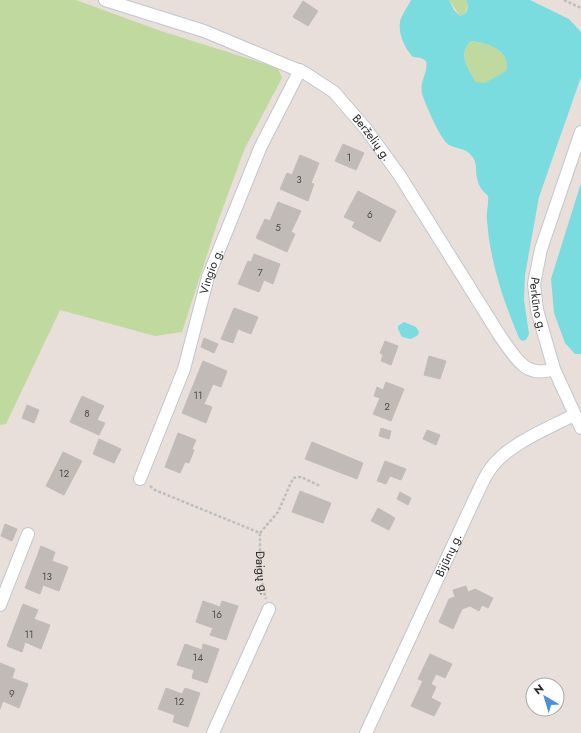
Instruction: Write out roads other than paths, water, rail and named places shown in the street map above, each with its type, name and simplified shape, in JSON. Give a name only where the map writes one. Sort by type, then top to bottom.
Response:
[{"type":"street","name":"Berželių g.","points":[[105,0],[204,31],[300,70],[320,81],[334,92],[366,129],[400,176],[516,359],[526,368],[534,372],[544,373],[554,369]]},
{"type":"street","name":"Vingio g.","points":[[140,479],[184,369],[208,276],[261,146],[300,70]]},
{"type":"street","name":"Perkūno g.","points":[[581,132],[541,249],[534,284],[537,310],[554,369],[581,428]]},
{"type":"street","name":"Bijūnų g.","points":[[366,733],[475,498],[491,468],[505,454],[533,436],[574,415]]},
{"type":"street","points":[[0,605],[28,534]]},
{"type":"street","name":"Daigų g.","points":[[213,733],[269,609]]},
{"type":"water","points":[[411,0],[449,0],[454,10],[460,16],[465,14],[467,10],[468,5],[466,0],[530,0],[569,19],[581,32],[581,77],[539,197],[525,275],[524,300],[529,334],[526,340],[522,341],[519,338],[494,266],[487,217],[488,196],[478,183],[475,160],[464,150],[449,145],[442,137],[426,105],[421,90],[427,65],[426,61],[421,58],[413,57],[407,50],[403,41],[400,31],[400,22]],"holes":[[[471,41],[491,46],[502,53],[507,64],[506,71],[485,83],[476,82],[467,67],[464,56],[467,46]]]},
{"type":"water","points":[[581,183],[581,354],[575,354],[565,343],[554,313],[551,279]]},
{"type":"water","points":[[404,322],[416,327],[419,332],[418,335],[411,339],[402,337],[398,326]]}]
